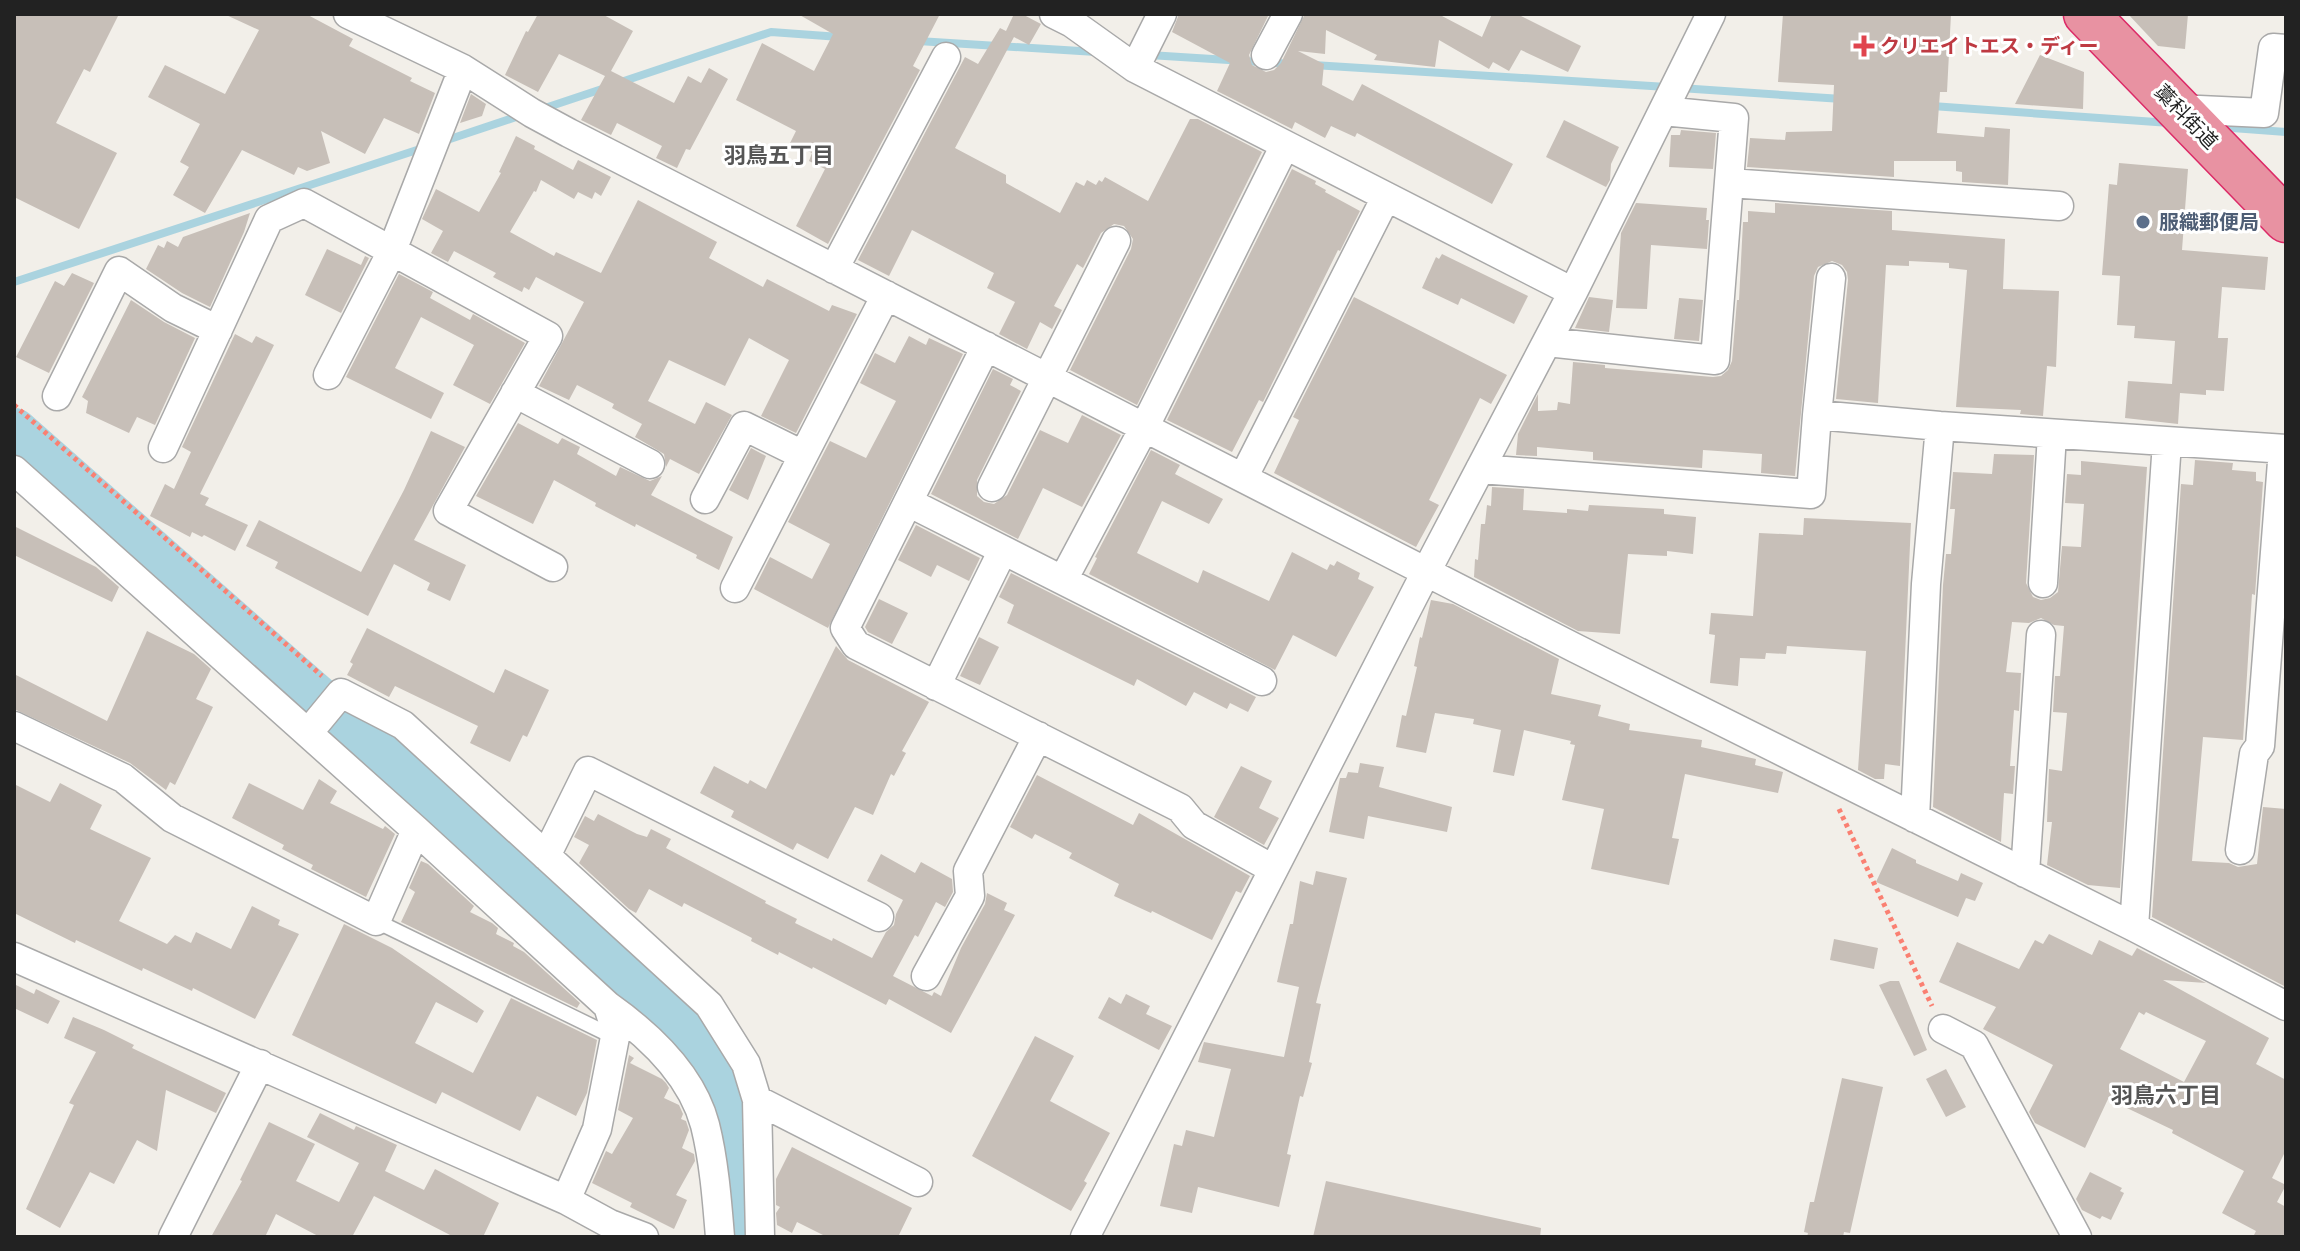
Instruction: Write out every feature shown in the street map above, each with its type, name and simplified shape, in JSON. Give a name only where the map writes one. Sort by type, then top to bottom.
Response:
[{"type":"highway","name":"藁科街道","points":[[2086,14],[2286,220]]},
{"type":"street","points":[[348,14],[463,69],[532,113],[1144,428],[2286,1006]]},
{"type":"street","points":[[1054,14],[1072,23],[1135,68],[1573,292]]},
{"type":"street","points":[[1135,68],[1162,14]]},
{"type":"street","points":[[1266,55],[1288,14]]},
{"type":"street","points":[[1085,1237],[1573,292],[1711,14]]},
{"type":"street","points":[[2178,109],[2264,113],[2273,48],[2286,49]]},
{"type":"street","points":[[834,269],[946,57]]},
{"type":"street","points":[[328,375],[391,253],[463,69]]},
{"type":"street","points":[[1547,342],[1715,360],[1734,118],[1663,111]]},
{"type":"street","points":[[1063,580],[1144,428],[1285,145]]},
{"type":"street","points":[[1729,183],[2059,206]]},
{"type":"street","points":[[1243,478],[1386,197]]},
{"type":"street","points":[[163,448],[269,219],[304,203],[548,336],[448,511],[553,567]]},
{"type":"street","points":[[992,487],[1116,241]]},
{"type":"street","points":[[57,396],[119,271],[173,308],[218,330]]},
{"type":"street","points":[[1480,469],[1811,494],[1831,278]]},
{"type":"street","points":[[735,588],[886,295]]},
{"type":"street","points":[[986,346],[845,628],[856,645],[1180,808],[1194,825],[1273,869]]},
{"type":"street","points":[[515,393],[650,464]]},
{"type":"street","points":[[1817,415],[2285,449],[2277,615],[2260,746],[2254,754],[2240,850]]},
{"type":"street","points":[[705,499],[744,426],[803,455]]},
{"type":"street","points":[[1915,818],[1926,584],[1940,426]]},
{"type":"street","points":[[2043,583],[2052,434]]},
{"type":"street","points":[[2134,927],[2167,442]]},
{"type":"street","points":[[15,473],[661,1051],[686,1081],[705,1123],[720,1237]]},
{"type":"street","points":[[908,502],[1262,681]]},
{"type":"street","points":[[936,686],[1003,550]]},
{"type":"street","points":[[2025,873],[2041,635]]},
{"type":"street","points":[[308,733],[341,693],[403,725],[709,1005],[746,1064],[757,1100],[760,1237]]},
{"type":"street","points":[[14,726],[123,778],[172,818],[376,921],[416,830]]},
{"type":"street","points":[[926,976],[970,896],[968,871],[1038,736]]},
{"type":"street","points":[[546,856],[588,771],[879,917]]},
{"type":"street","points":[[14,957],[644,1237]]},
{"type":"street","points":[[566,1200],[597,1129],[616,1032],[608,1006]]},
{"type":"street","points":[[1943,1029],[1974,1045],[2077,1237]]},
{"type":"street","points":[[173,1237],[260,1064]]},
{"type":"street","points":[[757,1100],[918,1182]]},
{"type":"lane","points":[[376,921],[614,1037]]},
{"type":"path","points":[[14,405],[341,693]]},
{"type":"path","points":[[1822,772],[1943,1029]]},
{"type":"building","points":[[14,14],[119,14],[90,72],[84,69],[56,123],[117,153],[79,229],[14,197]]},
{"type":"building","points":[[224,14],[306,14],[353,39],[349,46],[435,93],[419,134],[384,118],[365,154],[321,131],[330,163],[307,171],[298,167],[294,175],[242,150],[205,213],[173,195],[189,167],[180,162],[200,124],[148,97],[165,65],[225,94],[259,30]]},
{"type":"building","points":[[538,14],[602,14],[633,31],[611,71],[674,103],[688,76],[701,83],[709,68],[728,79],[677,168],[656,158],[662,146],[617,123],[611,135],[581,120],[605,76],[559,54],[538,92],[505,75],[526,31]]},
{"type":"building","points":[[798,14],[940,14],[913,66],[920,70],[828,244],[796,226],[825,169],[809,161],[812,153],[790,143],[796,131],[736,100],[762,43],[814,71],[833,34]]},
{"type":"building","points":[[1014,14],[1022,14],[1041,24],[1029,45],[1014,37],[955,148],[1006,175],[1006,183],[1060,213],[1076,182],[1084,186],[1087,180],[1096,185],[1105,177],[1148,201],[1190,119],[1198,119],[1262,152],[1137,405],[1070,370],[1131,249],[1133,239],[1124,226],[1114,224],[1101,233],[1083,268],[1077,264],[1054,306],[1062,310],[1052,329],[1040,322],[1027,349],[999,334],[1015,302],[987,288],[994,273],[912,230],[889,276],[858,260],[965,57],[978,64],[1000,28],[1006,31]]},
{"type":"building","points":[[1179,14],[1269,14],[1249,55],[1252,65],[1266,72],[1274,70],[1281,63],[1305,14],[1442,14],[1482,37],[1492,14],[1517,14],[1581,46],[1568,72],[1521,50],[1509,71],[1493,62],[1489,69],[1439,40],[1435,67],[1374,60],[1377,55],[1326,30],[1325,54],[1298,51],[1324,64],[1322,85],[1353,101],[1362,84],[1513,164],[1492,204],[1357,133],[1355,137],[1331,126],[1325,138],[1295,122],[1292,129],[1217,91],[1230,63],[1172,32]]},
{"type":"building","points":[[1783,14],[1951,14],[1947,92],[1940,92],[1937,133],[1984,137],[1985,127],[2010,129],[2008,185],[1962,182],[1962,172],[1956,171],[1956,161],[1894,161],[1894,177],[1747,167],[1750,138],[1785,140],[1786,132],[1832,131],[1834,85],[1778,82]]},
{"type":"building","points":[[2128,14],[2188,14],[2185,49],[2158,46]]},
{"type":"building","points":[[2040,55],[2084,72],[2083,109],[2015,104]]},
{"type":"building","points":[[471,94],[486,104],[482,116],[460,123]]},
{"type":"building","points":[[1564,120],[1619,147],[1606,187],[1546,157]]},
{"type":"building","points":[[1681,130],[1716,133],[1713,169],[1669,167],[1671,135],[1680,135]]},
{"type":"building","points":[[516,136],[573,170],[578,160],[611,177],[601,196],[595,192],[592,199],[578,192],[574,199],[541,180],[510,232],[554,256],[556,252],[601,273],[638,200],[717,242],[709,258],[763,287],[767,279],[829,311],[832,305],[857,314],[796,433],[761,416],[789,360],[749,338],[725,386],[669,360],[648,401],[695,424],[706,402],[732,415],[699,474],[670,459],[666,467],[664,454],[635,437],[642,424],[612,408],[614,404],[577,385],[569,400],[539,386],[584,302],[536,277],[529,290],[524,287],[522,292],[493,277],[496,273],[454,251],[448,262],[431,253],[443,231],[422,219],[436,189],[479,212],[501,173]]},
{"type":"building","points":[[2119,163],[2188,169],[2182,250],[2268,257],[2265,290],[2222,287],[2218,338],[2228,338],[2224,391],[2206,390],[2206,395],[2180,393],[2178,424],[2125,418],[2128,381],[2172,384],[2175,341],[2134,338],[2135,326],[2117,325],[2120,276],[2102,275],[2109,184],[2117,185]]},
{"type":"building","points":[[1292,169],[1316,181],[1315,184],[1325,192],[1360,211],[1263,402],[1259,400],[1232,452],[1167,420]]},
{"type":"building","points":[[1636,203],[1707,208],[1707,249],[1651,245],[1647,309],[1616,308],[1621,233]]},
{"type":"building","points":[[1775,203],[1892,211],[1892,230],[2005,239],[2003,289],[2059,291],[2056,367],[2047,366],[2043,416],[2020,414],[2021,410],[1956,407],[1967,270],[1949,268],[1949,263],[1909,261],[1909,266],[1886,265],[1878,403],[1836,399],[1848,280],[1842,265],[1832,261],[1818,267],[1814,276],[1795,476],[1761,473],[1762,454],[1703,450],[1702,468],[1593,460],[1593,452],[1537,447],[1537,456],[1516,455],[1518,434],[1538,394],[1538,411],[1557,410],[1558,402],[1570,404],[1573,362],[1605,365],[1605,368],[1713,377],[1721,376],[1728,370],[1732,361],[1739,300],[1743,222],[1748,222],[1748,211],[1775,213]]},
{"type":"building","points":[[250,213],[210,307],[146,269],[158,245],[164,248],[167,241],[178,247],[183,237]]},
{"type":"building","points":[[327,249],[361,265],[365,256],[369,258],[341,313],[305,295]]},
{"type":"building","points":[[1442,254],[1528,296],[1514,324],[1461,298],[1458,305],[1422,288],[1436,257],[1439,259]]},
{"type":"building","points":[[72,273],[94,283],[49,373],[16,357],[55,281],[64,286]]},
{"type":"building","points":[[399,274],[433,292],[430,298],[470,320],[473,314],[525,343],[490,404],[453,385],[474,345],[421,317],[395,368],[444,393],[431,419],[346,377]]},
{"type":"building","points":[[1354,297],[1507,375],[1491,404],[1480,398],[1429,500],[1439,505],[1416,547],[1274,473],[1299,420],[1293,417]]},
{"type":"building","points":[[1589,297],[1613,300],[1609,332],[1575,328]]},
{"type":"building","points":[[1679,298],[1703,300],[1699,341],[1674,339]]},
{"type":"building","points":[[131,300],[195,338],[155,425],[137,417],[129,433],[86,413],[88,401],[82,397]]},
{"type":"building","points":[[235,334],[252,343],[256,336],[274,345],[200,494],[209,498],[205,505],[248,525],[235,551],[204,535],[202,537],[192,532],[190,537],[150,516],[165,484],[174,489],[191,452],[182,447]]},
{"type":"building","points":[[909,336],[926,345],[929,338],[963,354],[828,628],[754,589],[770,557],[812,579],[830,544],[788,522],[830,441],[866,458],[896,401],[860,383],[875,353],[895,363]]},
{"type":"building","points":[[993,369],[1013,379],[1010,385],[1021,391],[977,480],[977,496],[984,502],[994,504],[1007,495],[1040,430],[1068,443],[1082,415],[1121,435],[1082,507],[1043,488],[1018,539],[931,494]]},
{"type":"building","points":[[518,423],[558,444],[562,438],[580,447],[577,454],[616,476],[620,467],[650,481],[662,476],[651,495],[733,537],[719,570],[696,558],[697,555],[595,506],[596,503],[554,480],[533,524],[476,496]]},
{"type":"building","points":[[431,431],[465,447],[414,540],[466,565],[450,601],[427,590],[430,583],[394,564],[368,616],[275,568],[278,562],[246,546],[259,520],[361,572]]},
{"type":"building","points":[[751,448],[766,456],[748,500],[729,490]]},
{"type":"building","points":[[1151,450],[1180,465],[1175,474],[1223,499],[1209,524],[1162,501],[1137,553],[1198,583],[1203,570],[1269,601],[1292,552],[1327,570],[1330,564],[1334,566],[1337,561],[1360,573],[1358,579],[1374,587],[1336,657],[1293,635],[1275,670],[1089,574]]},
{"type":"building","points":[[1994,454],[2034,455],[2026,583],[2033,597],[2041,600],[2058,592],[2062,546],[2081,547],[2084,504],[2065,503],[2067,474],[2081,475],[2081,461],[2147,467],[2120,888],[2088,885],[2047,865],[2052,822],[2047,822],[2049,769],[2062,771],[2067,713],[2053,712],[2055,676],[2060,676],[2064,626],[2041,618],[2029,623],[2012,622],[2006,672],[2021,673],[2019,711],[2014,710],[2010,766],[2015,766],[2013,794],[2004,793],[2001,842],[1933,807],[1943,585],[1946,554],[1951,554],[1955,509],[1950,509],[1953,472],[1992,474]]},
{"type":"building","points":[[2195,460],[2233,463],[2232,470],[2256,472],[2256,481],[2263,482],[2243,740],[2203,737],[2192,861],[2229,863],[2238,867],[2257,864],[2263,807],[2286,809],[2286,987],[2152,917],[2181,484],[2193,485]]},
{"type":"building","points":[[1492,487],[1524,489],[1523,510],[1567,513],[1567,509],[1588,511],[1589,505],[1664,509],[1664,514],[1696,517],[1693,554],[1667,551],[1667,556],[1628,554],[1620,634],[1578,631],[1474,577],[1481,524],[1485,524],[1487,505],[1491,506]]},
{"type":"building","points":[[1804,518],[1911,523],[1900,766],[1885,764],[1884,779],[1875,779],[1858,770],[1866,651],[1787,646],[1786,654],[1766,653],[1765,659],[1740,658],[1738,686],[1710,683],[1715,635],[1709,634],[1711,613],[1753,616],[1759,533],[1803,535]]},
{"type":"building","points":[[916,525],[980,558],[969,581],[937,565],[931,577],[898,560]]},
{"type":"building","points":[[14,526],[96,567],[119,587],[112,602],[14,555]]},
{"type":"building","points":[[1011,573],[1256,697],[1248,712],[1230,703],[1227,709],[1194,692],[1186,706],[1137,679],[1134,686],[1007,623],[1014,605],[999,597]]},
{"type":"building","points":[[879,599],[908,613],[892,644],[868,632],[865,627]]},
{"type":"building","points":[[1431,600],[1453,604],[1559,659],[1551,694],[1601,705],[1598,716],[1630,724],[1629,730],[1702,740],[1701,747],[1756,759],[1755,765],[1783,772],[1778,793],[1685,774],[1672,838],[1679,839],[1669,885],[1591,869],[1604,809],[1562,800],[1575,745],[1570,744],[1571,741],[1524,730],[1514,776],[1493,772],[1501,730],[1473,724],[1474,719],[1435,713],[1426,753],[1396,747],[1402,715],[1406,716],[1420,637]]},
{"type":"building","points":[[367,628],[494,693],[505,669],[549,690],[527,737],[523,735],[510,762],[470,743],[478,726],[395,686],[389,697],[347,675]]},
{"type":"building","points":[[147,631],[194,654],[211,669],[196,699],[213,707],[175,785],[170,782],[166,790],[130,763],[14,709],[14,674],[107,721]]},
{"type":"building","points":[[979,637],[999,647],[980,685],[960,676]]},
{"type":"building","points":[[836,646],[848,660],[929,702],[902,751],[906,753],[894,776],[891,774],[873,815],[855,807],[828,859],[797,843],[793,850],[731,817],[734,811],[700,793],[714,766],[748,784],[750,780],[766,789]]},
{"type":"building","points":[[1360,763],[1384,767],[1379,787],[1452,807],[1447,832],[1368,816],[1364,839],[1329,832],[1340,778],[1346,778],[1348,772],[1358,773]]},
{"type":"building","points":[[1241,766],[1272,781],[1259,808],[1279,818],[1264,845],[1214,817]]},
{"type":"building","points":[[1037,775],[1133,825],[1139,813],[1250,876],[1241,893],[1236,891],[1212,940],[1114,896],[1119,884],[1069,858],[1072,853],[1035,834],[1032,839],[1010,827]]},
{"type":"building","points":[[319,779],[337,791],[330,803],[383,829],[385,826],[395,834],[366,897],[311,869],[313,865],[282,849],[284,845],[232,818],[249,783],[303,810]]},
{"type":"building","points":[[60,783],[102,805],[90,829],[151,858],[119,921],[167,944],[175,935],[191,943],[196,932],[231,949],[252,906],[280,920],[278,925],[299,934],[255,1019],[193,988],[192,991],[143,968],[142,971],[76,940],[75,943],[14,913],[14,784],[50,802]]},
{"type":"building","points":[[598,814],[637,834],[647,837],[651,829],[671,839],[666,848],[797,919],[795,923],[872,958],[886,932],[894,925],[903,900],[867,881],[881,854],[915,873],[921,862],[952,879],[953,892],[945,907],[936,902],[893,976],[932,996],[934,992],[941,996],[961,948],[985,904],[987,893],[1007,903],[1004,910],[1015,915],[951,1033],[889,999],[886,1005],[813,967],[779,952],[778,955],[684,903],[682,907],[649,889],[636,913],[629,909],[579,863],[589,845],[574,837],[585,816],[594,821]]},
{"type":"building","points":[[1892,848],[1916,860],[1916,863],[1958,881],[1961,873],[1983,883],[1975,901],[1966,898],[1958,917],[1876,882]]},
{"type":"building","points":[[421,861],[474,906],[470,912],[492,923],[498,928],[496,934],[514,943],[513,946],[524,952],[580,1003],[577,1008],[401,922],[415,892],[409,888]]},
{"type":"building","points":[[1316,871],[1347,878],[1316,1003],[1321,1004],[1309,1062],[1312,1063],[1303,1097],[1300,1096],[1279,1207],[1198,1187],[1192,1213],[1160,1206],[1174,1144],[1182,1146],[1186,1130],[1214,1137],[1231,1069],[1198,1062],[1204,1042],[1284,1057],[1299,987],[1277,982],[1290,924],[1293,924],[1300,881],[1313,885]]},
{"type":"building","points":[[344,924],[392,948],[484,1011],[477,1023],[436,1002],[415,1043],[473,1073],[511,998],[597,1040],[587,1093],[576,1116],[537,1096],[520,1131],[442,1092],[436,1104],[292,1035]]},
{"type":"building","points":[[2049,934],[2092,955],[2099,940],[2132,956],[2137,948],[2206,983],[2163,980],[2269,1038],[2256,1064],[2286,1080],[2286,1150],[2272,1178],[2286,1185],[2277,1202],[2286,1207],[2286,1237],[2253,1237],[2256,1231],[2222,1213],[2244,1171],[2172,1133],[2173,1130],[2108,1099],[2085,1148],[2035,1123],[2029,1112],[2053,1065],[1983,1029],[1996,1007],[1939,982],[1957,942],[2019,969],[2035,940],[2043,944]],"holes":[[[2139,1012],[2144,1015],[2146,1012],[2206,1041],[2184,1082],[2120,1049]]]},
{"type":"building","points":[[1834,939],[1878,948],[1874,969],[1830,960]]},
{"type":"building","points":[[1899,981],[1927,1050],[1914,1056],[1879,985]]},
{"type":"building","points":[[14,984],[34,994],[36,989],[60,1001],[48,1024],[14,1008]]},
{"type":"building","points":[[1126,994],[1150,1006],[1146,1014],[1172,1026],[1159,1050],[1098,1018],[1109,997],[1121,1004]]},
{"type":"building","points":[[73,1017],[226,1093],[216,1113],[166,1090],[157,1151],[137,1140],[114,1184],[90,1172],[60,1228],[26,1209],[74,1105],[69,1103],[96,1052],[64,1038]]},
{"type":"building","points":[[1035,1036],[1074,1056],[1050,1101],[1110,1133],[1071,1211],[972,1156]]},
{"type":"building","points":[[629,1055],[634,1058],[630,1063],[666,1083],[669,1088],[664,1098],[679,1105],[683,1114],[681,1119],[686,1121],[689,1130],[682,1148],[694,1154],[695,1161],[676,1195],[687,1200],[674,1229],[592,1183],[606,1151],[612,1154],[633,1118],[618,1110]]},
{"type":"building","points":[[1946,1069],[1966,1107],[1946,1117],[1926,1079]]},
{"type":"building","points":[[1842,1078],[1883,1087],[1850,1233],[1844,1232],[1843,1237],[1807,1237],[1808,1233],[1804,1232],[1810,1202],[1814,1202]]},
{"type":"building","points":[[320,1113],[354,1130],[356,1126],[397,1145],[385,1171],[424,1190],[435,1169],[499,1203],[483,1237],[454,1237],[374,1196],[352,1237],[320,1237],[276,1214],[265,1237],[211,1237],[242,1181],[269,1122],[315,1144],[296,1181],[339,1202],[359,1163],[307,1137]]},
{"type":"building","points":[[792,1147],[912,1208],[898,1237],[827,1237],[797,1222],[792,1233],[777,1225],[776,1213],[780,1207],[776,1205],[776,1179]]},
{"type":"building","points":[[2090,1172],[2122,1188],[2120,1191],[2124,1193],[2111,1220],[2102,1216],[2100,1219],[2082,1210],[2076,1199]]},
{"type":"building","points":[[1326,1181],[1541,1228],[1540,1237],[1313,1237]]},
{"type":"waterway","points":[[618,83],[771,32],[840,37]]},
{"type":"waterway","points":[[918,41],[1096,52]]},
{"type":"waterway","points":[[1149,55],[1292,64]]},
{"type":"waterway","points":[[1313,65],[1667,87]]},
{"type":"waterway","points":[[539,110],[605,88]]},
{"type":"waterway","points":[[1680,88],[1842,99]]},
{"type":"waterway","points":[[1932,106],[2170,123]]},
{"type":"waterway","points":[[444,141],[522,115]]},
{"type":"waterway","points":[[2219,127],[2286,132]]},
{"type":"waterway","points":[[14,282],[423,148]]},
{"type":"waterway","points":[[14,432],[666,1007],[712,1083],[733,1154],[744,1237]]},
{"type":"place","name":"クリエイトエス・ディー","points":[[1864,46]]},
{"type":"place","name":"服織郵便局","points":[[2143,222]]},
{"type":"district","name":"羽鳥五丁目","points":[[779,155]]},
{"type":"district","name":"羽鳥六丁目","points":[[2166,1095]]}]
